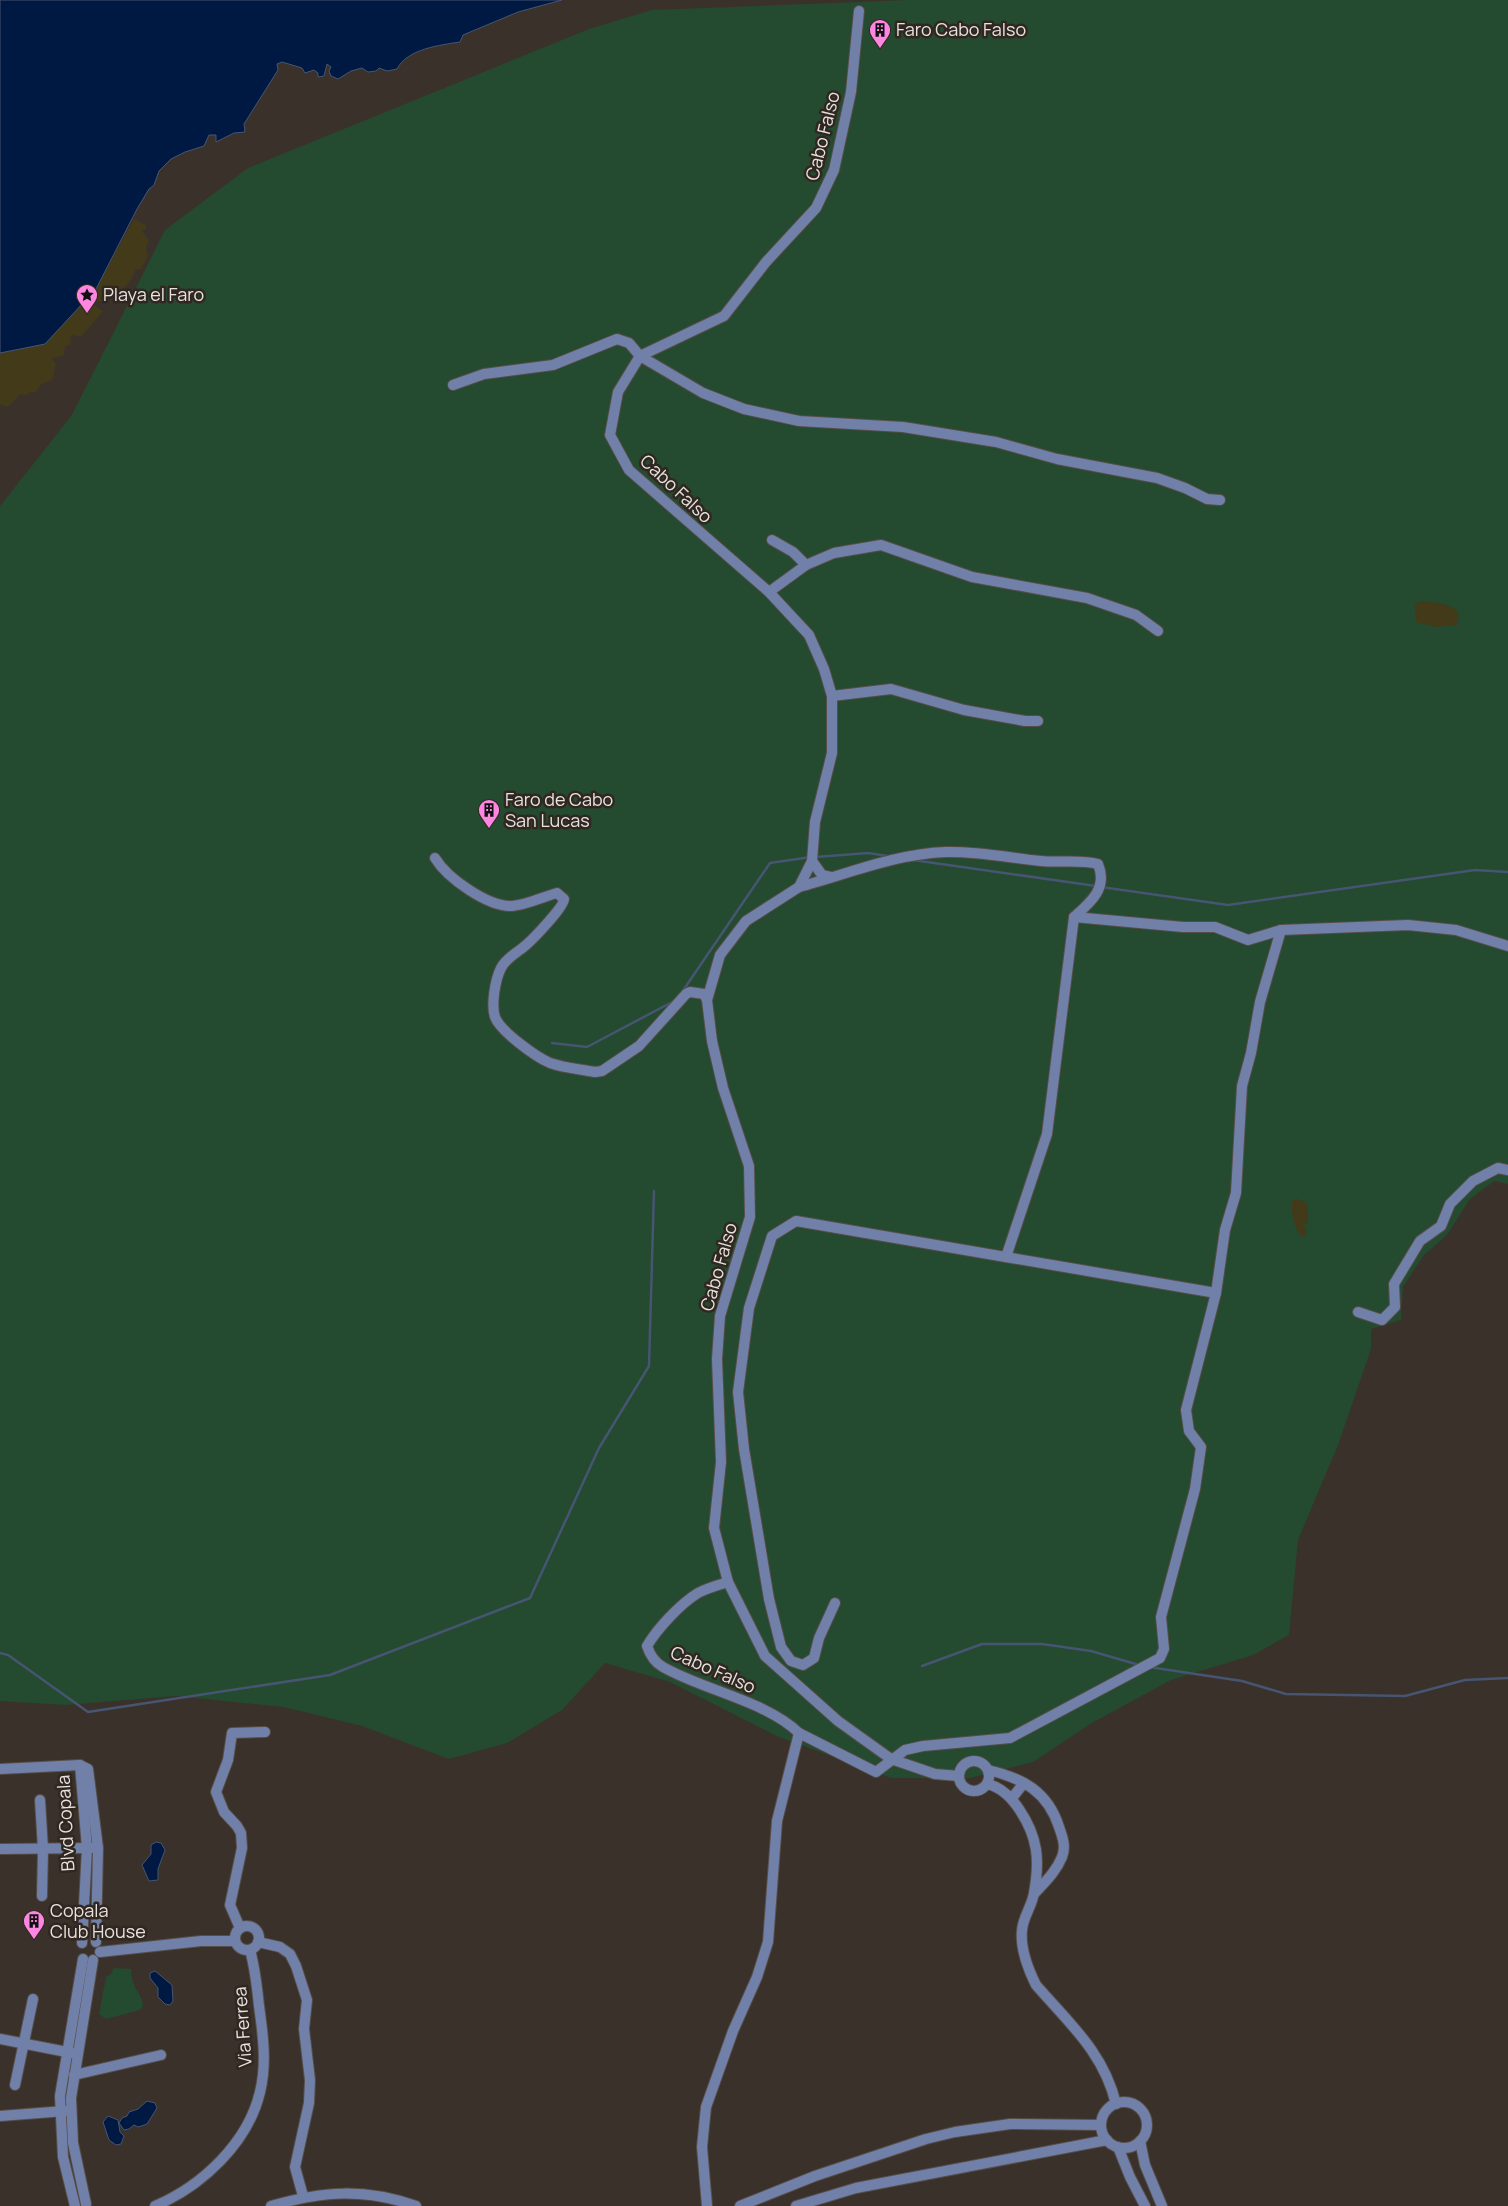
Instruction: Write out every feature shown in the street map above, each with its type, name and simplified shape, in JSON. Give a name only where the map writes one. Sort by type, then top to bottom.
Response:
[{"type":"street","name":"Cabo Falso","points":[[799,1733],[790,1724],[719,1690],[662,1667],[651,1657],[647,1646],[653,1636],[671,1617],[698,1593],[728,1582],[714,1528],[722,1462],[717,1359],[720,1316],[750,1217],[750,1166],[723,1088],[712,1041],[707,1000],[720,955],[746,921],[798,887],[812,861],[815,822],[832,753],[832,696],[824,669],[809,635],[769,592],[686,522],[629,470],[610,435],[618,392],[640,356],[724,316],[766,262],[816,208],[834,170],[851,92],[860,11]]},
{"type":"street","points":[[453,385],[484,374],[552,365],[617,339],[628,343],[640,356],[703,393],[744,410],[799,421],[903,427],[996,442],[1057,459],[1156,478],[1185,488],[1207,499],[1220,500]]},
{"type":"street","points":[[772,540],[793,552],[806,565]]},
{"type":"street","points":[[769,592],[806,565],[834,553],[881,545],[972,577],[1088,598],[1136,615],[1158,631]]},
{"type":"street","points":[[832,696],[890,690],[964,710],[1025,721],[1038,721]]},
{"type":"street","points":[[798,887],[896,858],[947,852],[999,855],[1043,861],[1085,860],[1098,864],[1103,876],[1100,886],[1092,901],[1074,917],[1047,1134],[1006,1257]]},
{"type":"street","points":[[435,858],[445,871],[488,901],[512,906],[557,893],[564,899],[562,906],[533,938],[507,960],[500,969],[496,990],[494,1008],[500,1026],[538,1057],[564,1066],[595,1072],[602,1071],[639,1046],[686,994],[700,992],[707,1000]]},
{"type":"street","points":[[812,861],[822,874],[831,877]]},
{"type":"street","points":[[1074,917],[1183,927],[1215,927],[1248,940],[1281,930],[1408,924],[1456,930],[1508,946]]},
{"type":"street","points":[[707,2206],[702,2147],[706,2107],[733,2031],[757,1977],[768,1942],[771,1924],[776,1830],[799,1733],[876,1772],[905,1750],[924,1746],[1010,1738],[1160,1658],[1164,1649],[1161,1617],[1195,1489],[1201,1447],[1189,1430],[1186,1410],[1216,1294],[1225,1230],[1236,1193],[1242,1086],[1251,1053],[1260,1002],[1281,930]]},
{"type":"street","points":[[1358,1312],[1382,1320],[1395,1307],[1394,1284],[1405,1265],[1420,1241],[1441,1226],[1450,1204],[1473,1181],[1498,1168],[1508,1170]]},
{"type":"street","points":[[835,1603],[818,1638],[814,1658],[804,1665],[791,1661],[781,1647],[769,1599],[744,1449],[738,1392],[749,1308],[772,1236],[796,1221],[1216,1294]]},
{"type":"street","points":[[728,1582],[765,1656],[838,1721],[891,1759],[935,1774],[959,1776]]},
{"type":"street","points":[[240,1928],[230,1904],[242,1848],[241,1833],[224,1812],[216,1792],[228,1760],[232,1733],[265,1732]]},
{"type":"street","points":[[988,1770],[986,1784],[979,1790],[970,1790],[962,1785],[959,1776],[962,1767],[974,1760],[983,1763],[988,1770],[1017,1778],[1040,1795],[1055,1812],[1064,1840],[1063,1856],[1052,1874],[1034,1894]]},
{"type":"street","points":[[0,1769],[80,1765]]},
{"type":"street","name":"Blvd Copala","points":[[87,2205],[73,2143],[71,2110],[74,2075],[93,1953],[98,1848],[90,1772],[86,1767],[80,1765],[87,1848],[82,1943],[79,1949],[93,1953]]},
{"type":"street","points":[[1012,1798],[1024,1783]]},
{"type":"street","points":[[986,1784],[994,1786],[1012,1798],[1030,1826],[1038,1853],[1034,1894],[1022,1929],[1026,1962],[1036,1985],[1098,2058],[1111,2082],[1116,2104]]},
{"type":"street","points":[[40,1800],[43,1849],[42,1896]]},
{"type":"street","points":[[0,1849],[98,1848]]},
{"type":"street","points":[[1035,1872],[1052,1874]]},
{"type":"street","points":[[247,1926],[254,1928],[258,1934],[258,1942],[250,1950],[239,1948],[235,1941],[235,1934],[240,1928],[247,1926]]},
{"type":"street","points":[[82,1943],[89,1940],[93,1953],[201,1941],[235,1941]]},
{"type":"street","points":[[258,1942],[280,1947],[290,1954],[296,1966],[306,2000],[304,2029],[310,2080],[309,2104],[295,2167],[303,2196]]},
{"type":"street","name":"Via Ferrea","points":[[155,2206],[180,2193],[215,2165],[242,2133],[255,2109],[263,2075],[264,2040],[256,1972],[250,1950]]},
{"type":"street","name":"Blvd Copala","points":[[75,2206],[64,2157],[59,2112],[62,2075],[67,2051],[93,1953]]},
{"type":"street","points":[[15,2085],[33,1999]]},
{"type":"street","points":[[0,2039],[78,2054]]},
{"type":"street","points":[[74,2075],[161,2055]]},
{"type":"street","points":[[1130,2103],[1142,2111],[1147,2124],[1145,2133],[1140,2141],[1126,2148],[1118,2147],[1107,2140],[1101,2125],[1104,2114],[1116,2104],[1130,2103]]},
{"type":"street","points":[[0,2116],[71,2110]]},
{"type":"street","points":[[740,2206],[815,2176],[926,2139],[955,2132],[1010,2124],[1101,2125]]},
{"type":"street","points":[[796,2206],[856,2188],[1107,2140]]},
{"type":"street","points":[[1140,2141],[1144,2165],[1162,2206]]},
{"type":"street","points":[[1118,2147],[1130,2177],[1145,2206]]},
{"type":"street","points":[[271,2206],[303,2196],[340,2193],[380,2196],[416,2206]]},
{"type":"street","points":[[75,2206],[87,2205]]},
{"type":"green space","points":[[908,0],[1508,0],[1508,1184],[1494,1181],[1470,1199],[1447,1235],[1424,1255],[1403,1287],[1401,1320],[1371,1329],[1371,1349],[1338,1445],[1298,1540],[1289,1635],[1253,1655],[1171,1680],[1090,1724],[1033,1762],[970,1778],[891,1778],[779,1737],[670,1682],[605,1663],[562,1710],[507,1743],[449,1759],[362,1726],[284,1707],[176,1696],[65,1705],[0,1701],[0,506],[72,415],[165,230],[248,168],[589,29],[652,10]]},
{"type":"green space","points":[[114,1968],[131,1969],[133,1981],[143,2006],[140,2010],[106,2019],[99,2014],[106,1977],[111,1974]]},
{"type":"sand","name":"Playa el Faro","points":[[134,219],[146,225],[146,229],[142,231],[149,241],[146,247],[148,256],[141,269],[135,269],[131,280],[114,296],[97,301],[94,305],[103,311],[81,337],[72,335],[70,338],[71,344],[65,347],[64,354],[60,357],[51,358],[56,364],[52,380],[41,384],[36,392],[30,392],[27,395],[21,394],[7,407],[0,404],[0,353],[45,344],[96,289]]},
{"type":"sand","points":[[1420,601],[1441,604],[1456,610],[1459,613],[1457,625],[1436,627],[1416,622],[1415,605]]},
{"type":"sand","points":[[1297,1199],[1306,1202],[1308,1207],[1308,1223],[1303,1225],[1307,1231],[1305,1236],[1302,1237],[1297,1229],[1292,1213],[1293,1200]]},
{"type":"water","points":[[0,0],[562,0],[518,12],[463,35],[460,42],[416,52],[402,62],[397,69],[387,71],[379,68],[376,71],[368,72],[362,68],[351,71],[338,79],[331,76],[329,71],[331,67],[327,64],[324,76],[318,77],[318,73],[314,70],[305,73],[302,68],[282,62],[277,64],[278,70],[244,124],[245,132],[234,133],[216,142],[216,135],[209,135],[204,146],[171,159],[159,171],[154,185],[149,189],[137,209],[96,289],[45,344],[0,353]]},
{"type":"water","points":[[156,1842],[161,1843],[165,1850],[158,1869],[158,1880],[149,1881],[142,1865],[151,1854],[151,1845]]},
{"type":"water","points":[[155,1971],[172,1985],[173,2001],[170,2005],[165,2004],[158,1997],[158,1988],[150,1978],[150,1973]]},
{"type":"water","points":[[147,2101],[155,2103],[157,2108],[147,2124],[138,2127],[134,2125],[124,2130],[119,2123],[122,2118],[127,2116],[129,2112],[138,2109]]},
{"type":"water","points":[[108,2116],[118,2120],[120,2132],[124,2136],[121,2144],[116,2145],[109,2140],[103,2122]]},
{"type":"waterway","points":[[816,857],[868,853],[888,856]]},
{"type":"waterway","points":[[682,992],[770,863],[811,857]]},
{"type":"waterway","points":[[913,860],[1096,886]]},
{"type":"waterway","points":[[1101,887],[1228,905],[1475,870],[1508,872]]},
{"type":"waterway","points":[[552,1043],[587,1047],[674,1001]]},
{"type":"waterway","points":[[0,1653],[8,1655],[88,1712],[330,1675],[530,1598],[599,1448],[649,1366],[654,1191]]},
{"type":"waterway","points":[[922,1666],[982,1644],[1042,1644],[1091,1651],[1139,1665]]},
{"type":"waterway","points":[[1149,1667],[1242,1681],[1286,1694],[1405,1696],[1465,1680],[1508,1678]]},
{"type":"place","name":"Faro Cabo Falso","points":[[880,49]]},
{"type":"place","name":"Playa el Faro","points":[[87,314]]},
{"type":"place","name":"Faro de Cabo San Lucas","points":[[489,829]]},
{"type":"place","name":"Copala Club House","points":[[34,1940]]}]
